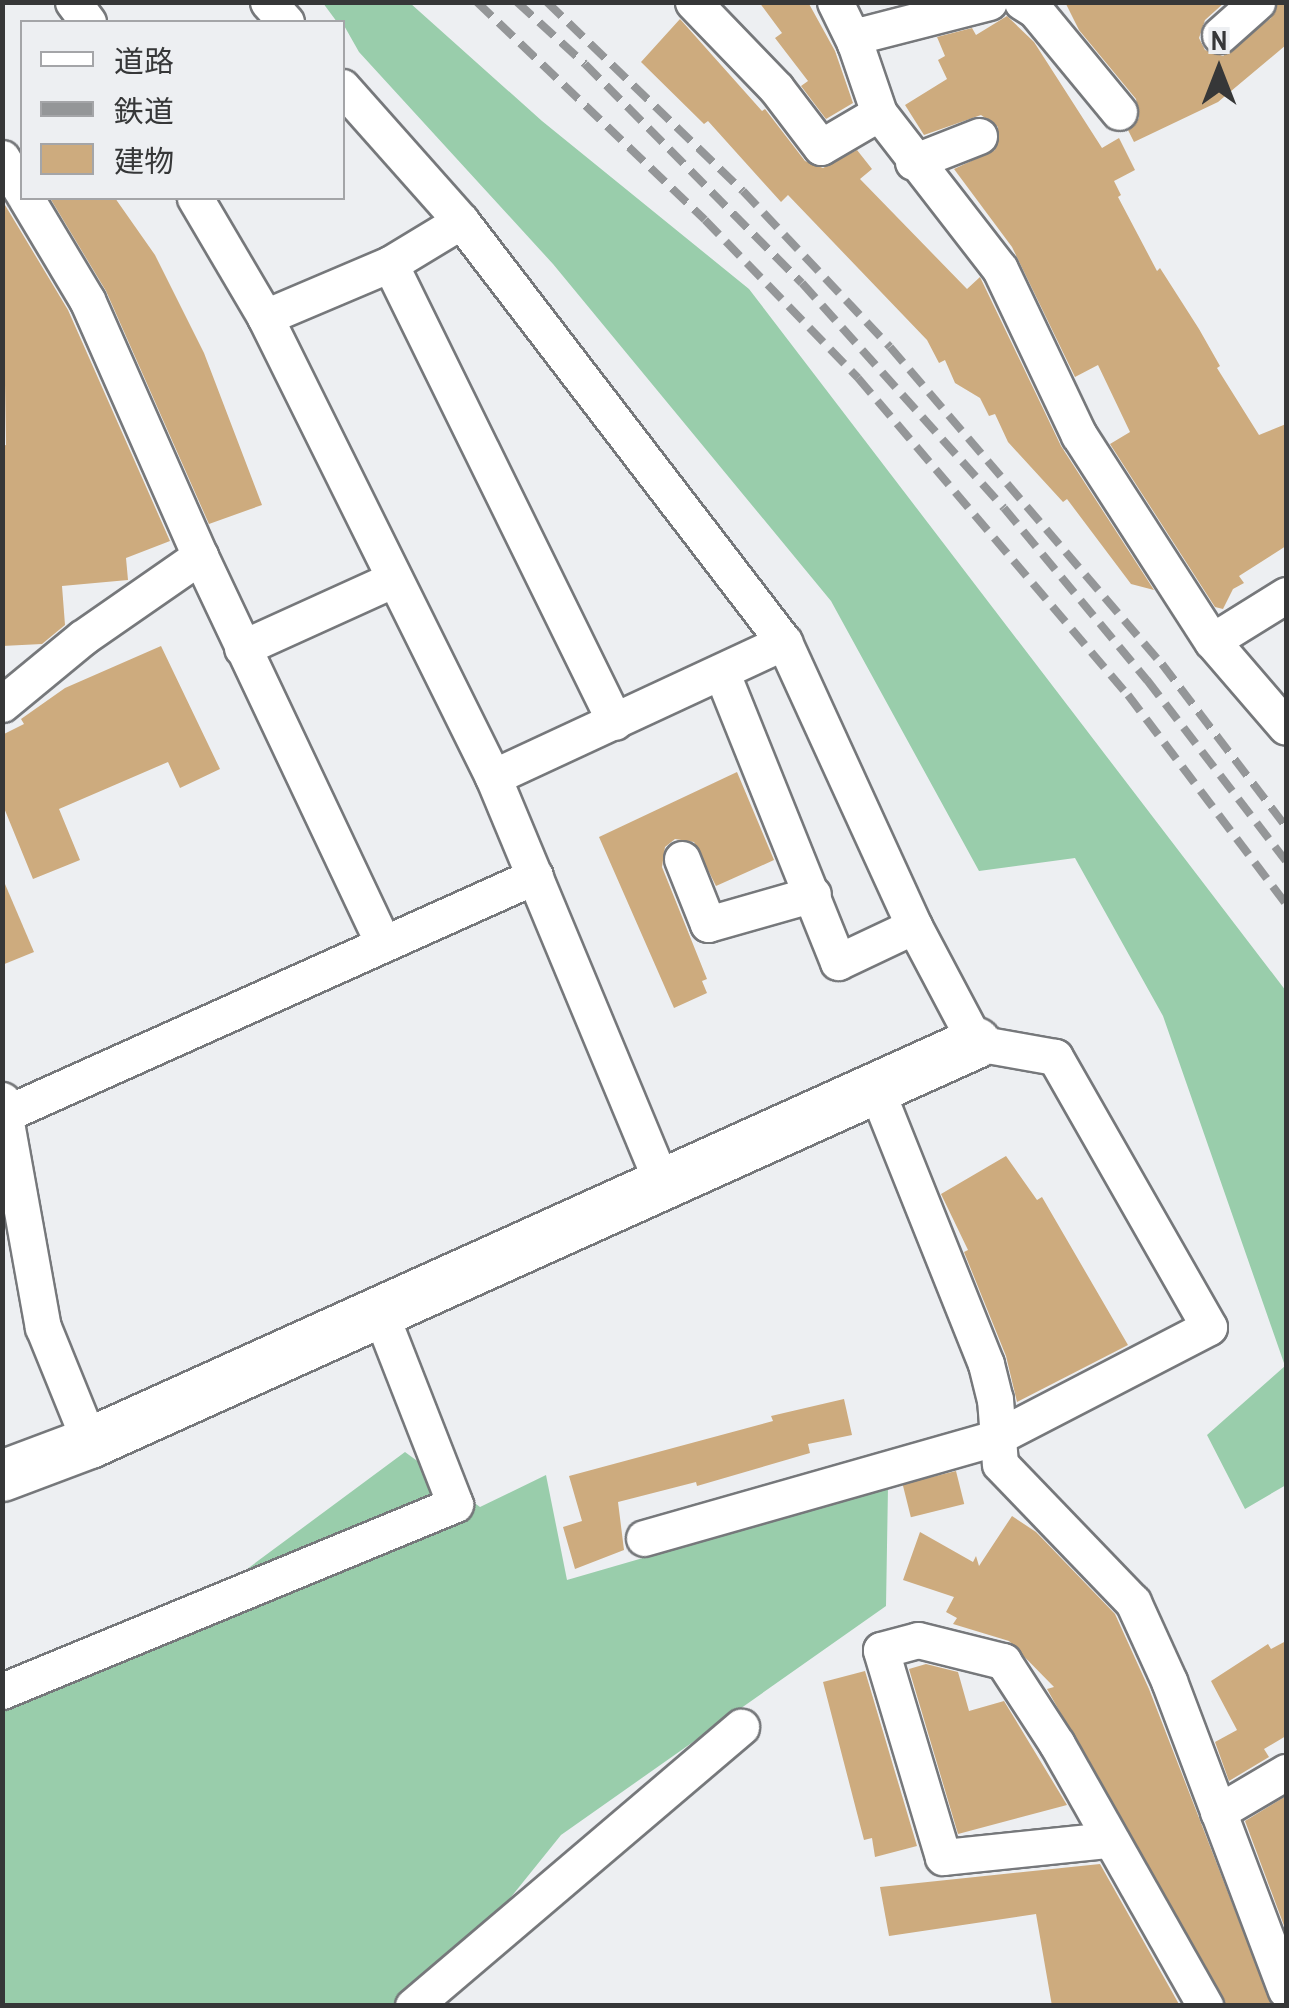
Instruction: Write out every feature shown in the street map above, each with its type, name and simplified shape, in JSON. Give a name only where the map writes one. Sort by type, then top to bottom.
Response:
[{"type":"street","points":[[835,2],[856,43],[880,113],[913,162],[1000,269],[1080,435],[1212,641],[1286,726]]},
{"type":"street","points":[[856,43],[864,34],[988,2]]},
{"type":"street","points":[[1022,2],[1035,10],[1119,112]]},
{"type":"street","points":[[1220,35],[1257,2]]},
{"type":"street","points":[[704,6],[776,88],[821,147],[880,113]]},
{"type":"street","points":[[345,90],[461,220],[784,642],[914,926],[976,1043]]},
{"type":"street","points":[[913,162],[979,136]]},
{"type":"street","points":[[2,158],[20,187]]},
{"type":"street","points":[[28,200],[87,300],[242,648],[383,944]]},
{"type":"street","points":[[196,200],[265,317],[493,776],[663,1185]]},
{"type":"street","points":[[265,317],[390,264],[461,220]]},
{"type":"street","points":[[390,264],[615,722]]},
{"type":"street","points":[[2,704],[82,638],[200,556]]},
{"type":"street","points":[[242,648],[394,579]]},
{"type":"street","points":[[1212,641],[1286,594]]},
{"type":"street","points":[[493,776],[722,674],[784,642]]},
{"type":"street","points":[[722,674],[838,962],[914,926]]},
{"type":"street","points":[[682,858],[708,924],[813,894]]},
{"type":"street","points":[[90,1443],[43,1327],[4,1107],[535,876]]},
{"type":"street","points":[[2,1476],[90,1443],[976,1043],[1056,1056],[1209,1327],[995,1438],[644,1538]]},
{"type":"street","points":[[876,1089],[986,1364],[995,1400],[1000,1464],[1133,1602],[1169,1680],[1286,1990]]},
{"type":"street","points":[[2,1690],[455,1504],[380,1314]]},
{"type":"street","points":[[1108,1840],[944,1857],[881,1650],[918,1640],[1003,1661],[1057,1744],[1204,2006]]},
{"type":"street","points":[[412,2006],[741,1727]]},
{"type":"street","points":[[1218,1812],[1286,1772]]},
{"type":"green space","points":[[323,3],[410,3],[542,121],[749,289],[1286,991],[1286,1485],[1245,1509],[1207,1435],[1285,1366],[1163,1016],[1075,858],[979,871],[831,601],[553,264],[359,52],[345,20],[336,20]]},
{"type":"green space","points":[[405,1452],[480,1507],[546,1475],[567,1580],[888,1487],[886,1606],[561,1835],[424,2005],[3,2006],[3,1708],[131,1655]]},
{"type":"building","points":[[759,2],[808,2],[835,51],[853,103],[826,119],[801,86],[808,81],[775,38],[782,33]]},
{"type":"building","points":[[1065,2],[1225,2],[1205,20],[1199,38],[1205,50],[1223,56],[1271,18],[1278,2],[1286,2],[1286,45],[1218,102],[1134,142],[1128,130],[1139,118],[1136,99],[1079,30]]},
{"type":"building","points":[[1007,16],[1034,42],[1102,148],[1119,138],[1135,170],[1114,181],[1121,195],[1118,197],[1157,271],[1160,268],[1199,329],[1220,366],[1217,368],[1259,435],[1286,424],[1286,546],[1239,576],[1244,583],[1233,589],[1223,609],[1215,607],[1110,444],[1130,432],[1098,365],[1075,377],[1012,247],[954,169],[995,150],[998,127],[981,115],[924,135],[905,105],[947,79],[938,60],[945,56],[937,37],[972,28],[976,35]]},
{"type":"building","points":[[680,19],[762,111],[765,109],[805,161],[823,168],[857,150],[872,169],[860,179],[967,289],[980,277],[1061,446],[1154,590],[1131,584],[1067,499],[1063,502],[1008,442],[995,414],[989,416],[980,398],[955,383],[945,360],[939,363],[927,340],[788,195],[781,202],[708,121],[704,124],[641,62]]},
{"type":"building","points":[[2,200],[68,310],[170,541],[126,558],[128,580],[62,586],[65,625],[42,644],[2,646],[2,446],[6,445]]},
{"type":"building","points":[[51,200],[116,200],[155,255],[204,353],[262,505],[209,524],[106,291]]},
{"type":"building","points":[[161,646],[220,769],[180,788],[168,762],[59,809],[80,860],[33,879],[2,803],[2,735],[24,724],[21,719],[65,688]]},
{"type":"building","points":[[737,772],[774,860],[716,886],[694,842],[675,839],[665,847],[662,867],[707,979],[702,981],[707,993],[674,1008],[599,837]]},
{"type":"building","points":[[2,877],[34,952],[2,965]]},
{"type":"building","points":[[1006,1156],[1037,1200],[1042,1197],[1128,1345],[1017,1402],[1006,1356],[964,1252],[968,1250],[941,1194]]},
{"type":"building","points":[[844,1399],[852,1435],[808,1444],[810,1453],[697,1486],[696,1482],[618,1502],[624,1550],[575,1569],[563,1527],[582,1521],[569,1476],[773,1421],[771,1416]]},
{"type":"building","points":[[956,1471],[964,1504],[911,1517],[903,1484]]},
{"type":"building","points":[[1012,1516],[1036,1532],[1115,1614],[1149,1689],[1272,2006],[1226,2006],[1047,1689],[1054,1687],[1009,1641],[953,1624],[957,1618],[946,1612],[954,1597],[903,1580],[920,1532],[973,1562],[976,1556],[979,1566]]},
{"type":"building","points":[[1286,1641],[1286,1736],[1264,1749],[1269,1757],[1229,1781],[1215,1742],[1237,1730],[1211,1681],[1268,1644],[1271,1649]]},
{"type":"building","points":[[926,1664],[958,1672],[969,1711],[1004,1701],[1067,1805],[958,1834],[909,1669]]},
{"type":"building","points":[[865,1671],[917,1846],[875,1857],[872,1838],[864,1840],[823,1682]]},
{"type":"building","points":[[1286,1796],[1286,1931],[1245,1821]]},
{"type":"building","points":[[1100,1864],[1180,2006],[1052,2006],[1036,1914],[889,1936],[880,1887]]},
{"type":"railway","points":[[477,2],[705,220],[858,378],[1128,695],[1286,904]]},
{"type":"railway","points":[[517,2],[585,64],[802,283],[1004,508],[1147,680],[1286,861]]},
{"type":"railway","points":[[547,2],[743,191],[890,347],[1162,664],[1286,827]]}]
